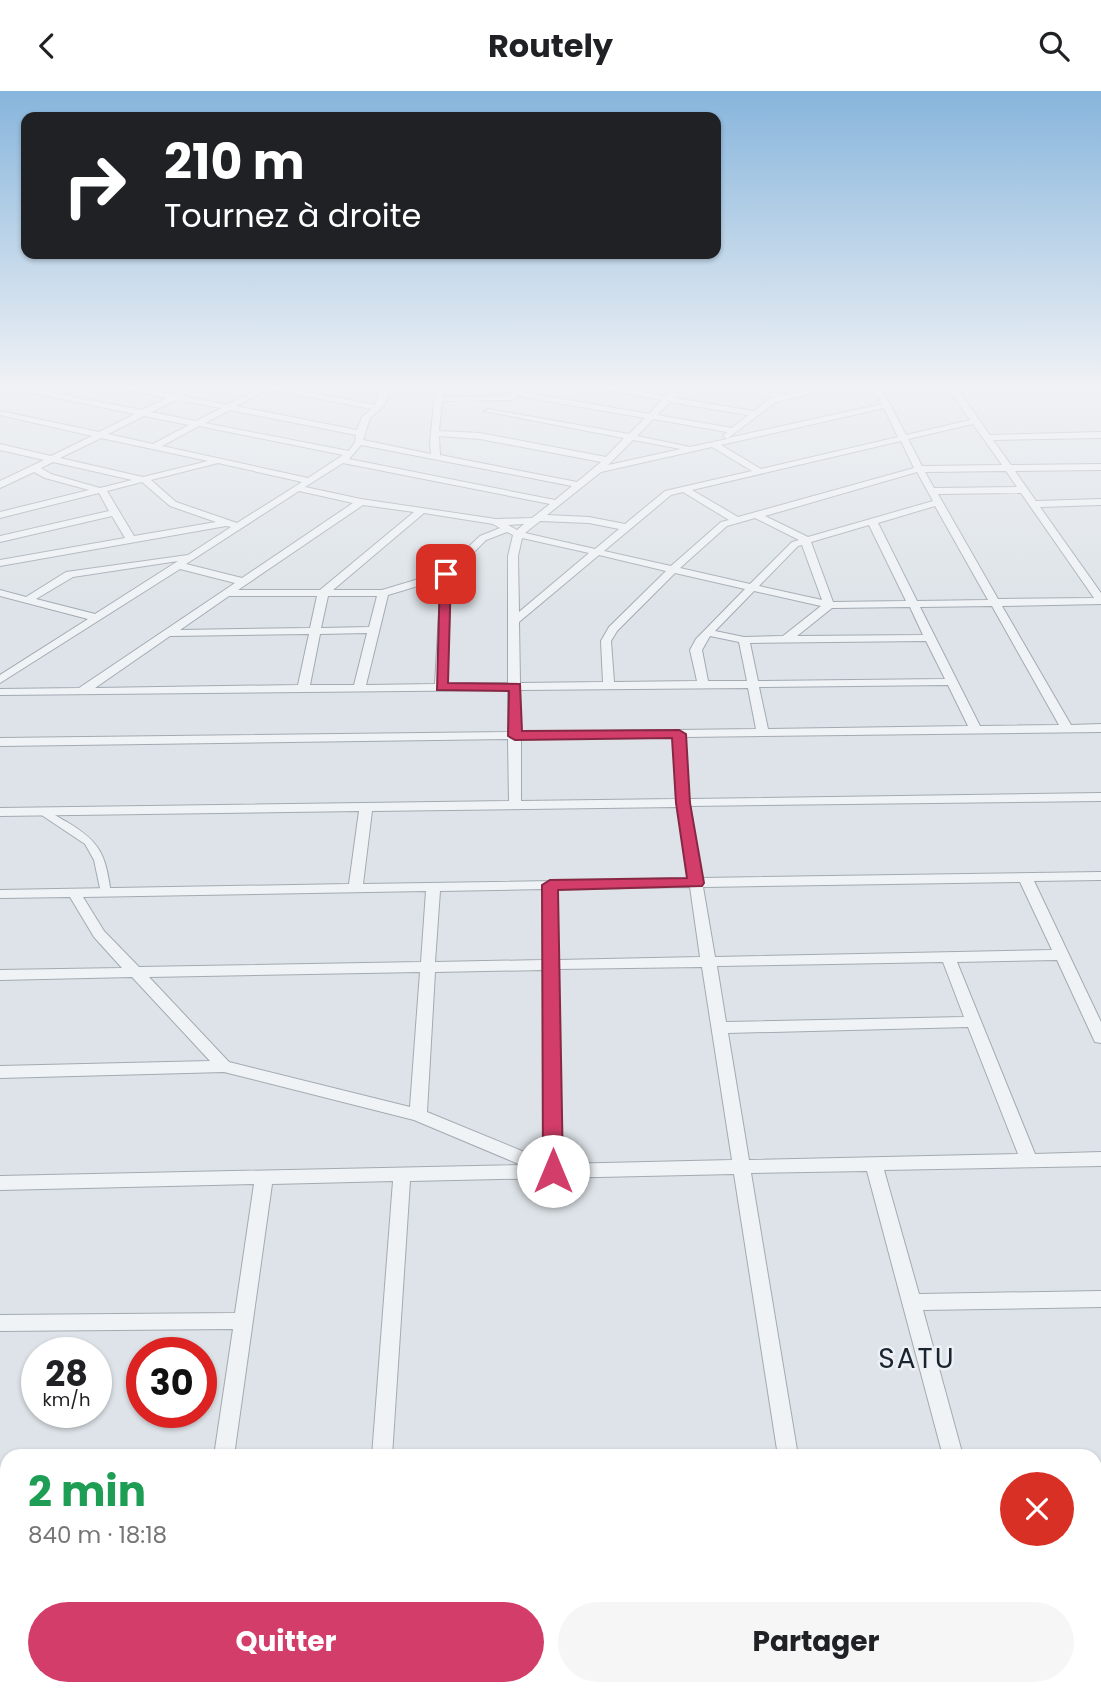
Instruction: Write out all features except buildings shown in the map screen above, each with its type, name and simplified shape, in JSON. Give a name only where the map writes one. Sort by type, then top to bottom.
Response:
[{"type":"street","points":[[0,485],[50,460]]},
{"type":"street","points":[[56,460],[145,479],[173,504],[232,525]]},
{"type":"street","points":[[213,460],[307,480]]},
{"type":"street","points":[[0,680],[191,556],[232,525],[341,460],[558,503]]},
{"type":"street","points":[[459,460],[579,485]]},
{"type":"street","points":[[228,593],[383,593],[446,574],[483,538],[513,531],[536,520],[598,470],[606,460]]},
{"type":"street","points":[[598,470],[642,460]]},
{"type":"street","points":[[741,460],[761,472]]},
{"type":"street","points":[[515,620],[668,493],[812,460]]},
{"type":"street","points":[[914,460],[998,603],[1067,729]]},
{"type":"street","points":[[1003,460],[1101,601]]},
{"type":"street","points":[[0,515],[218,461]]},
{"type":"street","points":[[609,686],[606,642],[612,629],[675,571],[698,544],[724,524],[919,470],[1101,467]]},
{"type":"street","points":[[34,468],[48,476],[102,491],[132,541]]},
{"type":"street","points":[[0,479],[15,478]]},
{"type":"street","points":[[296,488],[361,502],[496,522],[589,520],[626,527]]},
{"type":"street","points":[[684,489],[736,520]]},
{"type":"street","points":[[932,491],[1024,490]]},
{"type":"street","points":[[82,691],[361,502]]},
{"type":"street","points":[[703,685],[696,650],[707,632],[795,544],[939,502]]},
{"type":"street","points":[[1034,504],[1101,502]]},
{"type":"street","points":[[303,689],[323,593],[422,510]]},
{"type":"street","points":[[0,539],[116,512]]},
{"type":"street","points":[[754,514],[805,539],[829,605]]},
{"type":"street","points":[[872,521],[976,730]]},
{"type":"street","points":[[496,522],[513,531],[751,589],[829,605],[1101,601]]},
{"type":"street","points":[[0,563],[232,525]]},
{"type":"street","points":[[513,531],[515,805]]},
{"type":"street","points":[[28,600],[71,574],[191,556]]},
{"type":"street","points":[[177,565],[244,582]]},
{"type":"street","points":[[441,687],[446,574]]},
{"type":"street","points":[[0,593],[97,618]]},
{"type":"street","points":[[359,688],[383,593]]},
{"type":"street","points":[[785,640],[829,605]]},
{"type":"street","points":[[170,633],[374,630]]},
{"type":"street","points":[[707,632],[744,640],[930,638]]},
{"type":"street","points":[[744,640],[763,733]]},
{"type":"street","points":[[0,663],[21,664]]},
{"type":"street","points":[[0,692],[952,682]]},
{"type":"street","points":[[0,742],[1101,728]]},
{"type":"street","points":[[679,734],[683,803],[787,1449]]},
{"type":"street","points":[[2,809],[43,812],[1101,797]]},
{"type":"street","points":[[355,888],[366,807]]},
{"type":"street","points":[[43,812],[73,832],[85,835],[101,857],[106,893]]},
{"type":"street","points":[[0,894],[1101,876]]},
{"type":"street","points":[[1025,877],[1101,1038]]},
{"type":"street","points":[[550,885],[553,1171]]},
{"type":"street","points":[[418,1115],[433,887]]},
{"type":"street","points":[[74,893],[99,934],[139,973],[224,1066]]},
{"type":"street","points":[[0,975],[1061,955]]},
{"type":"street","points":[[948,957],[1029,1160]]},
{"type":"street","points":[[719,1028],[974,1022]]},
{"type":"street","points":[[0,1072],[224,1066],[418,1115],[553,1171]]},
{"type":"street","points":[[0,1183],[1101,1159]]},
{"type":"street","points":[[874,1164],[951,1449]]},
{"type":"street","points":[[382,1449],[402,1174]]},
{"type":"street","points":[[225,1449],[264,1177]]},
{"type":"street","points":[[911,1302],[1101,1299]]},
{"type":"street","points":[[0,1323],[243,1321]]},
{"type":"district","name":"SATU","points":[[917,1358]]},
{"type":"route","points":[[446,574],[441,687],[515,687],[515,736],[679,734],[683,803],[696,883],[550,885],[553,1171]]}]
